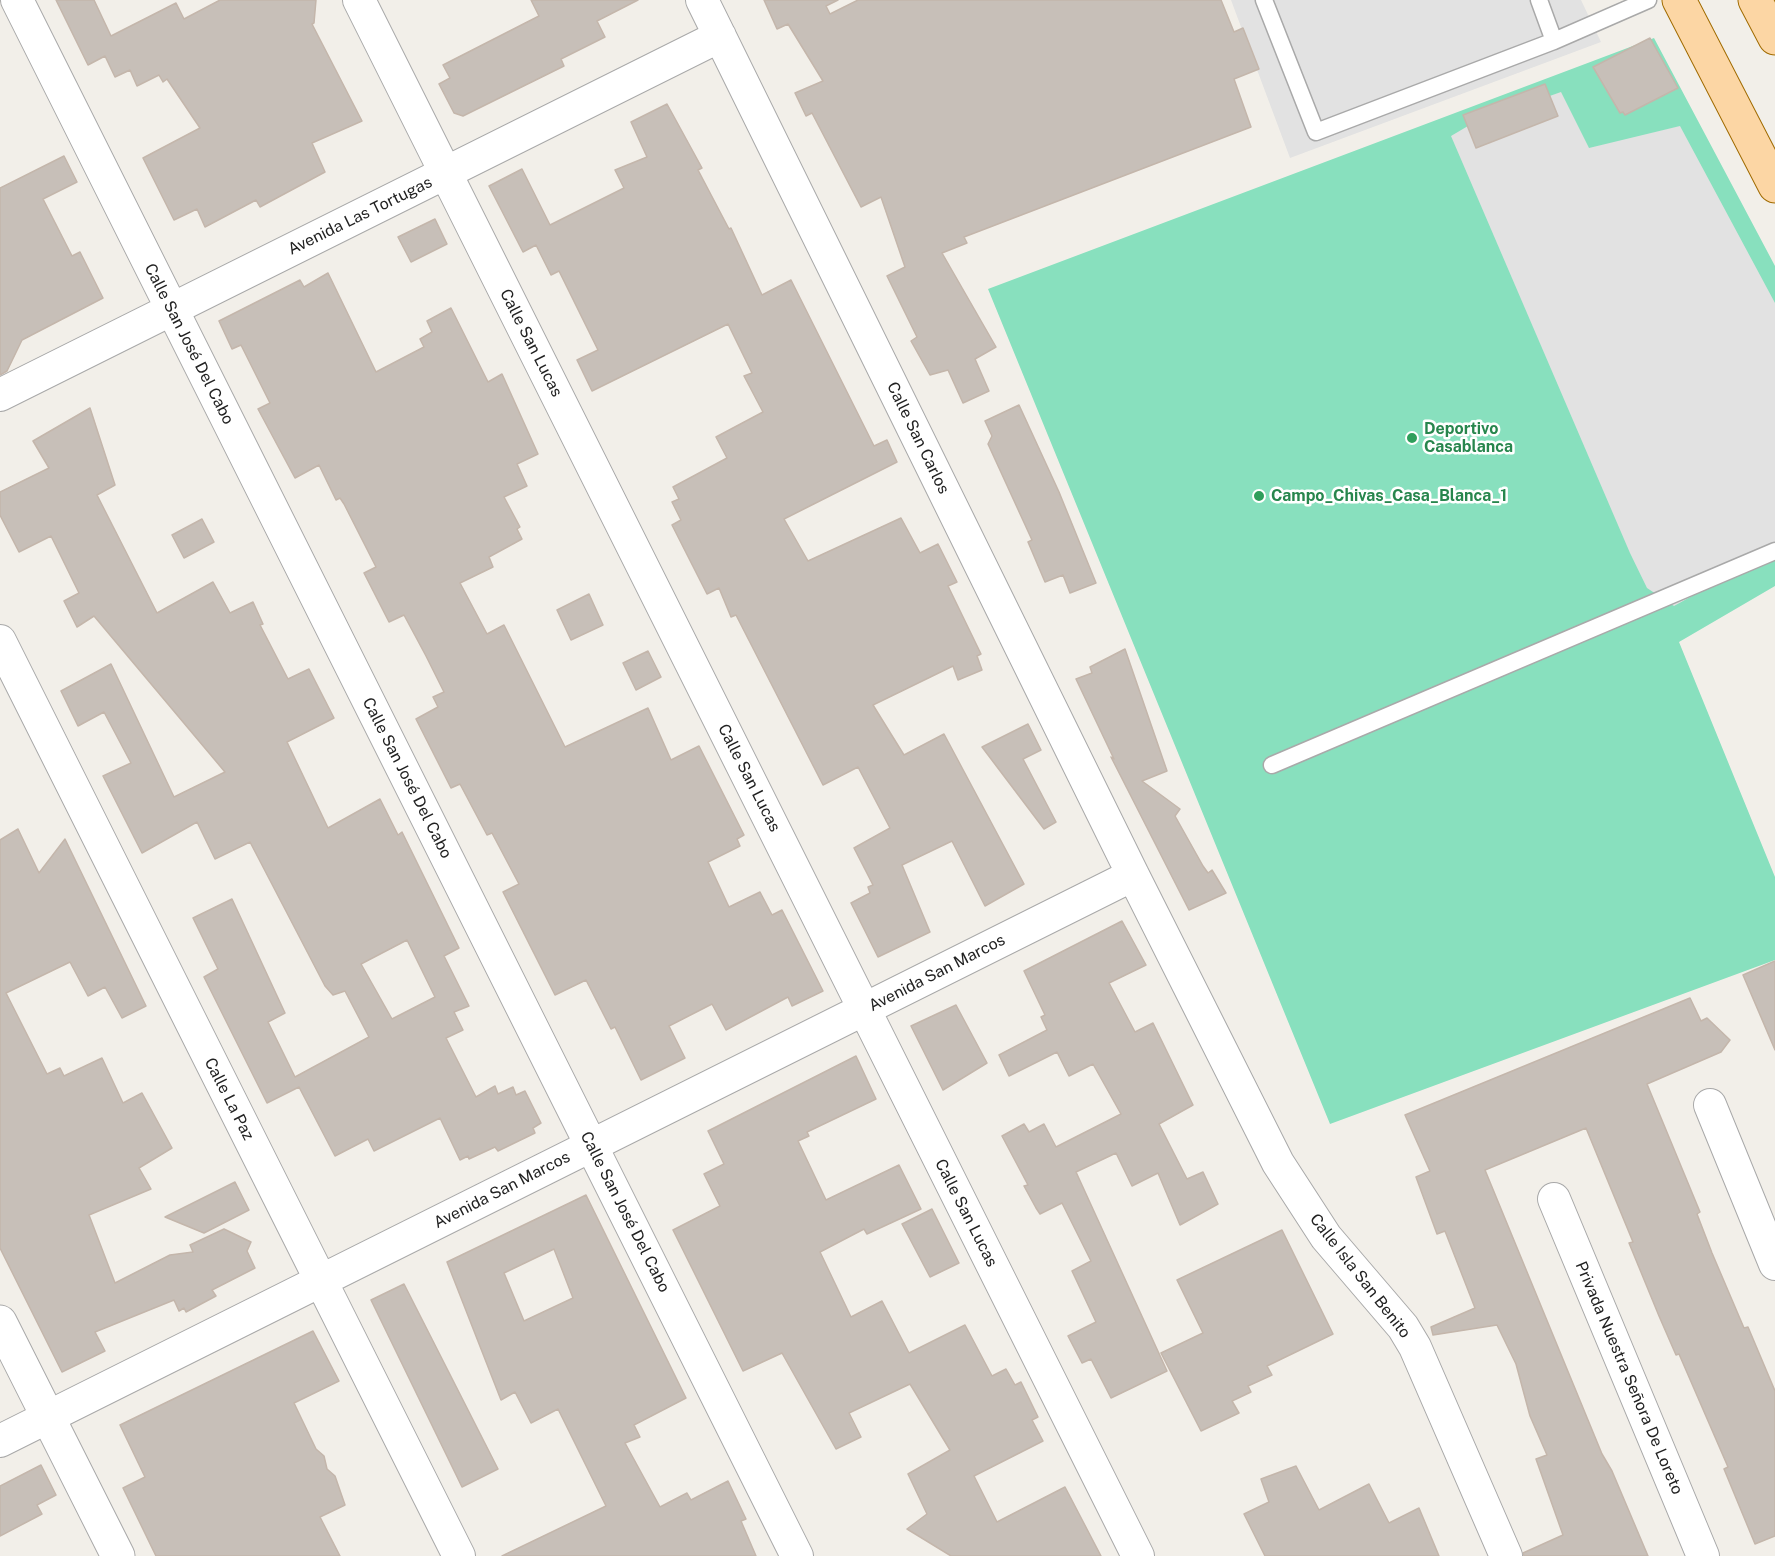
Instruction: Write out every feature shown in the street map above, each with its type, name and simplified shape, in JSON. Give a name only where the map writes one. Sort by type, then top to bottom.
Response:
[{"type":"main road","points":[[1679,0],[1775,186]]},
{"type":"main road","points":[[1755,0],[1775,38]]},
{"type":"street","name":"Calle San José Del Cabo","points":[[17,0],[797,1556]]},
{"type":"street","name":"Calle San Lucas","points":[[359,0],[1138,1556]]},
{"type":"street","name":"Calle San Carlos","points":[[702,0],[1133,875]]},
{"type":"street","name":"Avenida Las Tortugas","points":[[0,395],[720,36]]},
{"type":"street","name":"Calle La Paz","points":[[0,641],[459,1556]]},
{"type":"street","name":"Avenida San Marcos","points":[[0,1441],[1133,875]]},
{"type":"street","name":"Calle Isla San Benito","points":[[1133,875],[1278,1163],[1326,1237],[1402,1328],[1415,1347],[1506,1556]]},
{"type":"street","points":[[1710,1105],[1775,1264]]},
{"type":"street","name":"Privada Nuestra Señora De Loreto","points":[[1554,1199],[1703,1556]]},
{"type":"street","points":[[0,1322],[118,1556]]},
{"type":"lane","points":[[1264,0],[1316,132],[1554,40],[1648,0]]},
{"type":"lane","points":[[1539,0],[1554,40]]},
{"type":"lane","points":[[1272,765],[1775,551]]},
{"type":"green space","name":"Deportivo Casablanca","points":[[1654,38],[1775,266],[1775,586],[1679,642],[1775,877],[1775,960],[1330,1124],[988,289]]},
{"type":"shaded area","points":[[1231,0],[1581,0],[1601,42],[1290,158]]},
{"type":"shaded area","points":[[1561,92],[1589,148],[1680,126],[1775,303],[1775,550],[1674,606],[1647,588],[1630,553],[1451,136],[1473,123]]},
{"type":"building","points":[[56,0],[94,0],[111,36],[176,3],[184,19],[220,0],[316,0],[314,23],[312,24],[362,121],[312,143],[325,172],[260,207],[256,200],[205,227],[197,209],[174,220],[143,158],[200,128],[167,79],[163,82],[159,75],[137,86],[130,70],[115,77],[105,56],[88,65]]},
{"type":"building","points":[[531,0],[638,0],[597,21],[605,37],[561,59],[564,66],[463,116],[454,113],[439,84],[450,78],[443,65],[539,16]]},
{"type":"building","points":[[764,0],[838,0],[826,6],[830,14],[858,0],[1221,0],[1234,32],[1243,28],[1259,69],[1234,79],[1251,127],[964,237],[967,243],[942,253],[996,347],[975,359],[989,391],[963,403],[948,370],[930,375],[911,341],[917,337],[887,276],[905,267],[881,197],[861,207],[812,113],[806,116],[795,93],[823,81],[788,24],[777,29]]},
{"type":"building","points":[[1650,38],[1678,88],[1625,115],[1623,112],[1620,113],[1593,67]]},
{"type":"building","points":[[1545,84],[1558,116],[1476,148],[1463,115]]},
{"type":"building","points":[[667,104],[702,168],[698,170],[729,229],[731,228],[762,295],[791,280],[874,446],[887,440],[897,462],[784,519],[808,561],[901,518],[920,553],[938,544],[957,582],[948,586],[981,654],[977,656],[982,670],[958,680],[953,666],[873,705],[904,755],[944,734],[1024,884],[985,906],[952,841],[902,865],[930,932],[878,957],[851,903],[870,893],[868,887],[873,885],[854,848],[890,828],[858,767],[823,785],[736,615],[731,617],[719,588],[707,594],[672,525],[681,520],[672,502],[679,499],[673,487],[727,458],[716,437],[763,412],[744,376],[752,373],[728,324],[592,391],[577,360],[598,350],[559,271],[551,275],[536,245],[523,252],[489,186],[522,169],[550,225],[624,188],[615,170],[647,157],[631,122]]},
{"type":"building","points":[[64,156],[77,182],[43,199],[72,256],[80,252],[103,298],[22,340],[7,371],[0,375],[0,188]]},
{"type":"building","points":[[435,219],[447,244],[411,262],[398,237]]},
{"type":"building","points":[[328,273],[376,372],[424,347],[420,339],[432,332],[427,321],[451,308],[488,382],[502,374],[538,454],[517,464],[527,486],[504,497],[520,527],[517,529],[522,539],[489,557],[493,567],[460,583],[487,634],[504,625],[565,747],[648,708],[671,760],[699,746],[744,835],[737,839],[740,846],[708,862],[729,907],[760,892],[772,915],[782,910],[823,991],[792,1006],[788,997],[726,1030],[712,1004],[669,1026],[685,1058],[641,1080],[615,1027],[611,1029],[586,980],[555,995],[503,892],[519,884],[492,833],[487,835],[460,784],[451,788],[416,719],[438,707],[433,697],[444,692],[404,615],[389,622],[364,573],[376,567],[344,504],[340,498],[336,500],[319,465],[295,478],[258,409],[270,403],[241,345],[232,349],[219,321],[300,280],[304,287]]},
{"type":"building","points":[[1019,405],[1059,492],[1096,583],[1070,593],[1063,575],[1045,582],[1028,542],[1032,540],[988,444],[992,436],[985,421]]},
{"type":"building","points":[[90,408],[115,485],[97,495],[157,613],[213,582],[230,613],[253,602],[263,624],[260,625],[288,679],[309,669],[334,718],[287,742],[328,828],[380,799],[398,835],[402,832],[459,948],[444,956],[469,1006],[454,1012],[463,1030],[446,1038],[476,1097],[495,1086],[498,1094],[513,1087],[516,1095],[525,1091],[541,1123],[533,1128],[535,1133],[498,1151],[495,1147],[469,1159],[468,1156],[460,1160],[440,1118],[374,1151],[368,1139],[335,1156],[299,1087],[267,1103],[204,977],[218,969],[193,918],[232,899],[285,1013],[268,1022],[295,1077],[369,1037],[345,991],[333,995],[325,986],[250,842],[215,859],[197,822],[142,853],[103,776],[131,763],[104,712],[78,726],[61,691],[111,664],[174,797],[225,772],[94,616],[77,627],[64,601],[79,593],[51,536],[19,552],[0,515],[0,492],[49,468],[33,441]],"holes":[[[407,940],[435,997],[392,1019],[361,964]]]},
{"type":"building","points":[[202,519],[214,542],[184,558],[172,535]]},
{"type":"building","points":[[589,594],[603,625],[571,640],[557,610]]},
{"type":"building","points":[[1125,649],[1167,771],[1142,781],[1180,809],[1175,816],[1203,866],[1208,873],[1212,870],[1226,893],[1189,910],[1111,757],[1114,759],[1076,679],[1092,673],[1090,667]]},
{"type":"building","points":[[648,651],[661,677],[636,690],[623,663]]},
{"type":"building","points":[[1028,724],[1041,750],[1023,759],[1056,822],[1044,829],[982,747]]},
{"type":"building","points":[[18,829],[39,873],[65,839],[146,1006],[122,1018],[105,987],[88,996],[70,962],[6,993],[47,1074],[60,1068],[64,1076],[102,1058],[123,1103],[142,1093],[172,1148],[139,1168],[151,1189],[89,1215],[115,1283],[170,1255],[193,1252],[190,1245],[224,1229],[251,1242],[247,1251],[255,1268],[212,1290],[216,1296],[186,1312],[184,1308],[179,1311],[174,1300],[95,1332],[105,1351],[62,1372],[0,1248],[0,840]]},
{"type":"building","points":[[1122,921],[1146,965],[1109,983],[1135,1032],[1153,1023],[1193,1105],[1159,1124],[1187,1179],[1203,1172],[1218,1204],[1180,1225],[1158,1173],[1132,1186],[1116,1153],[1076,1172],[1167,1371],[1111,1398],[1091,1359],[1082,1363],[1068,1336],[1096,1322],[1072,1271],[1091,1261],[1062,1203],[1040,1214],[1024,1186],[1028,1185],[1002,1136],[1024,1124],[1029,1132],[1044,1124],[1056,1147],[1121,1114],[1093,1064],[1069,1076],[1057,1052],[1009,1076],[999,1055],[1047,1030],[1041,1017],[1045,1015],[1024,971]]},
{"type":"building","points":[[1775,961],[1775,1050],[1743,975]]},
{"type":"building","points":[[1690,998],[1701,1021],[1707,1018],[1730,1040],[1721,1052],[1647,1084],[1700,1212],[1697,1214],[1712,1253],[1744,1328],[1748,1327],[1775,1391],[1775,1536],[1755,1544],[1724,1469],[1728,1467],[1679,1354],[1676,1355],[1659,1316],[1629,1243],[1633,1242],[1586,1128],[1485,1170],[1602,1454],[1612,1471],[1648,1556],[1524,1556],[1523,1553],[1563,1535],[1536,1459],[1547,1455],[1530,1416],[1516,1364],[1497,1325],[1433,1335],[1431,1327],[1475,1308],[1445,1231],[1437,1234],[1416,1177],[1430,1171],[1405,1115]]},
{"type":"building","points":[[956,1005],[987,1063],[943,1090],[911,1026]]},
{"type":"building","points":[[856,1056],[876,1099],[807,1132],[809,1136],[798,1141],[826,1200],[899,1165],[921,1209],[867,1234],[864,1229],[820,1252],[851,1317],[882,1301],[909,1353],[965,1325],[992,1376],[1006,1369],[1015,1385],[1021,1382],[1038,1417],[1032,1420],[1043,1441],[974,1476],[997,1522],[1065,1487],[1101,1556],[951,1556],[907,1529],[927,1514],[908,1474],[950,1450],[910,1384],[849,1413],[861,1437],[836,1449],[782,1353],[743,1371],[673,1230],[720,1206],[704,1174],[724,1164],[708,1131]]},
{"type":"building","points":[[235,1182],[249,1210],[204,1233],[165,1217]]},
{"type":"building","points":[[586,1195],[686,1398],[634,1425],[640,1437],[625,1443],[660,1507],[687,1493],[691,1500],[728,1481],[746,1519],[741,1521],[756,1556],[502,1556],[606,1506],[558,1409],[531,1423],[515,1392],[501,1400],[447,1262]],"holes":[[[554,1249],[573,1298],[524,1321],[504,1273]]]},
{"type":"building","points":[[932,1209],[959,1263],[930,1277],[902,1224]]},
{"type":"building","points":[[1282,1230],[1333,1334],[1267,1366],[1272,1375],[1248,1386],[1251,1392],[1232,1401],[1239,1413],[1201,1431],[1161,1353],[1203,1333],[1177,1280]]},
{"type":"building","points":[[404,1284],[498,1469],[462,1487],[371,1300]]},
{"type":"building","points":[[313,1331],[339,1381],[294,1403],[316,1449],[324,1456],[327,1469],[335,1476],[345,1505],[320,1517],[340,1556],[156,1556],[123,1488],[145,1477],[120,1425]]},
{"type":"building","points":[[41,1465],[56,1495],[37,1505],[42,1514],[0,1536],[0,1486]]},
{"type":"building","points":[[1296,1466],[1319,1510],[1369,1484],[1389,1523],[1419,1508],[1439,1556],[1265,1556],[1244,1514],[1269,1502],[1261,1479]]},
{"type":"place","name":"Deportivo Casablanca","points":[[1412,438]]},
{"type":"place","name":"Campo_Chivas_Casa_Blanca_1","points":[[1259,496]]}]
